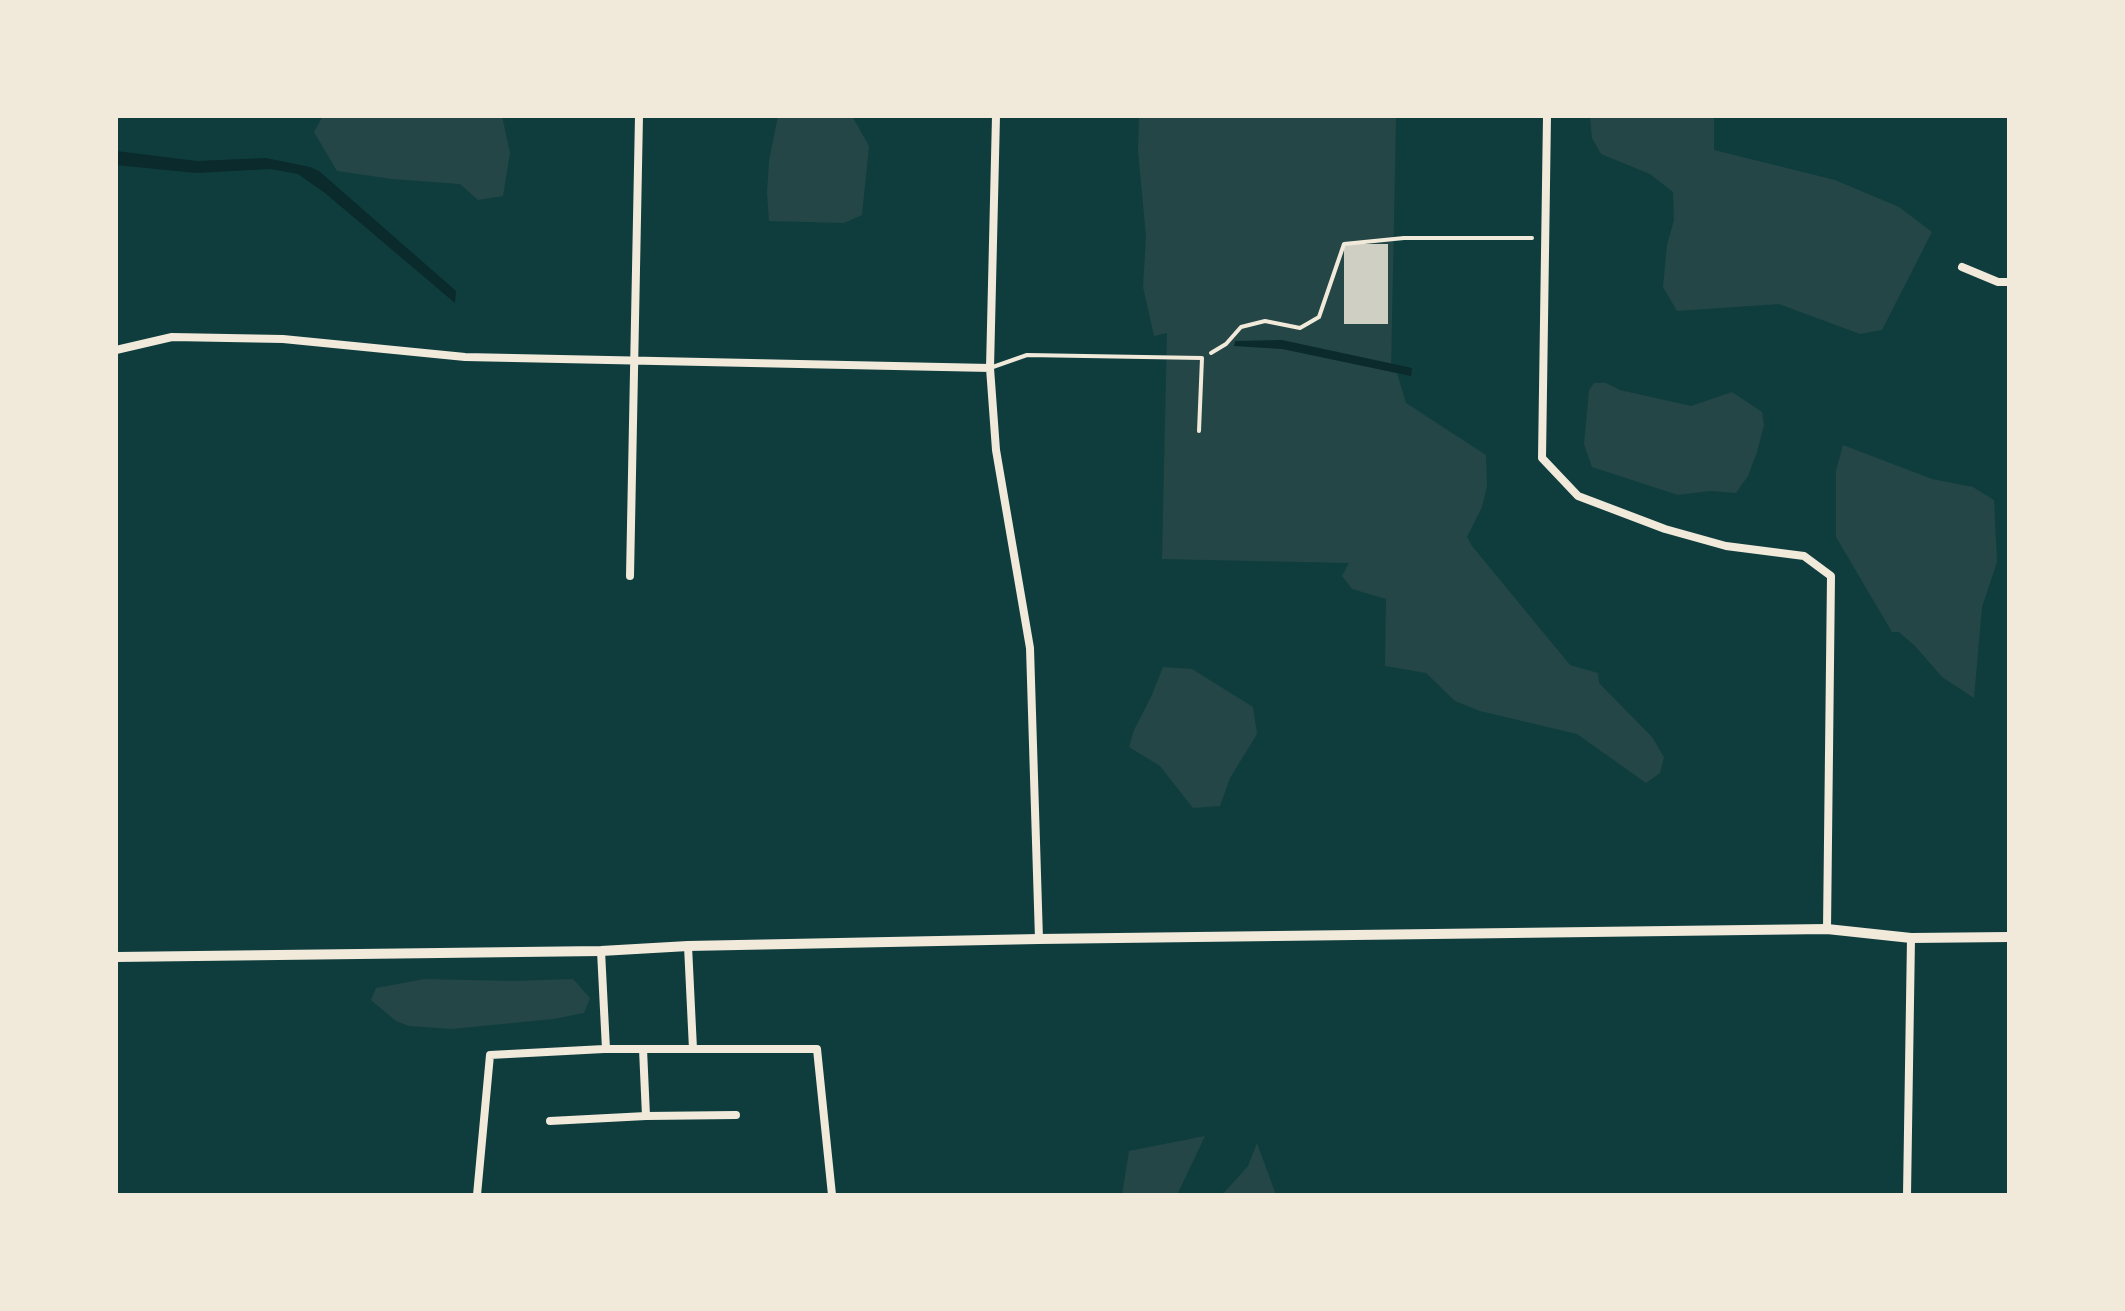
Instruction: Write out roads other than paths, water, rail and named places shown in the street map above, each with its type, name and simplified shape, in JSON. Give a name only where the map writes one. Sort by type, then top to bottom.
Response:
[{"type":"street","points":[[630,576],[639,116]]},
{"type":"street","points":[[996,116],[990,368],[996,450],[1030,648],[1039,939]]},
{"type":"street","points":[[1547,116],[1542,458],[1578,496],[1665,529],[1726,546],[1804,556],[1831,576],[1827,929]]},
{"type":"street","points":[[1962,267],[1998,282],[2009,282]]},
{"type":"street","points":[[116,350],[172,337],[283,339],[465,357],[990,368]]},
{"type":"street","points":[[116,957],[601,951],[688,946],[1039,939],[1827,929],[1911,938],[2009,937]]},
{"type":"street","points":[[1907,1195],[1911,938]]},
{"type":"street","points":[[688,946],[693,1049]]},
{"type":"street","points":[[601,951],[606,1049]]},
{"type":"street","points":[[477,1195],[490,1055],[606,1049],[817,1049],[832,1195]]},
{"type":"street","points":[[643,1049],[646,1116]]},
{"type":"street","points":[[550,1121],[736,1115]]},
{"type":"lane","points":[[990,368],[1027,355],[1202,358],[1199,431]]}]
